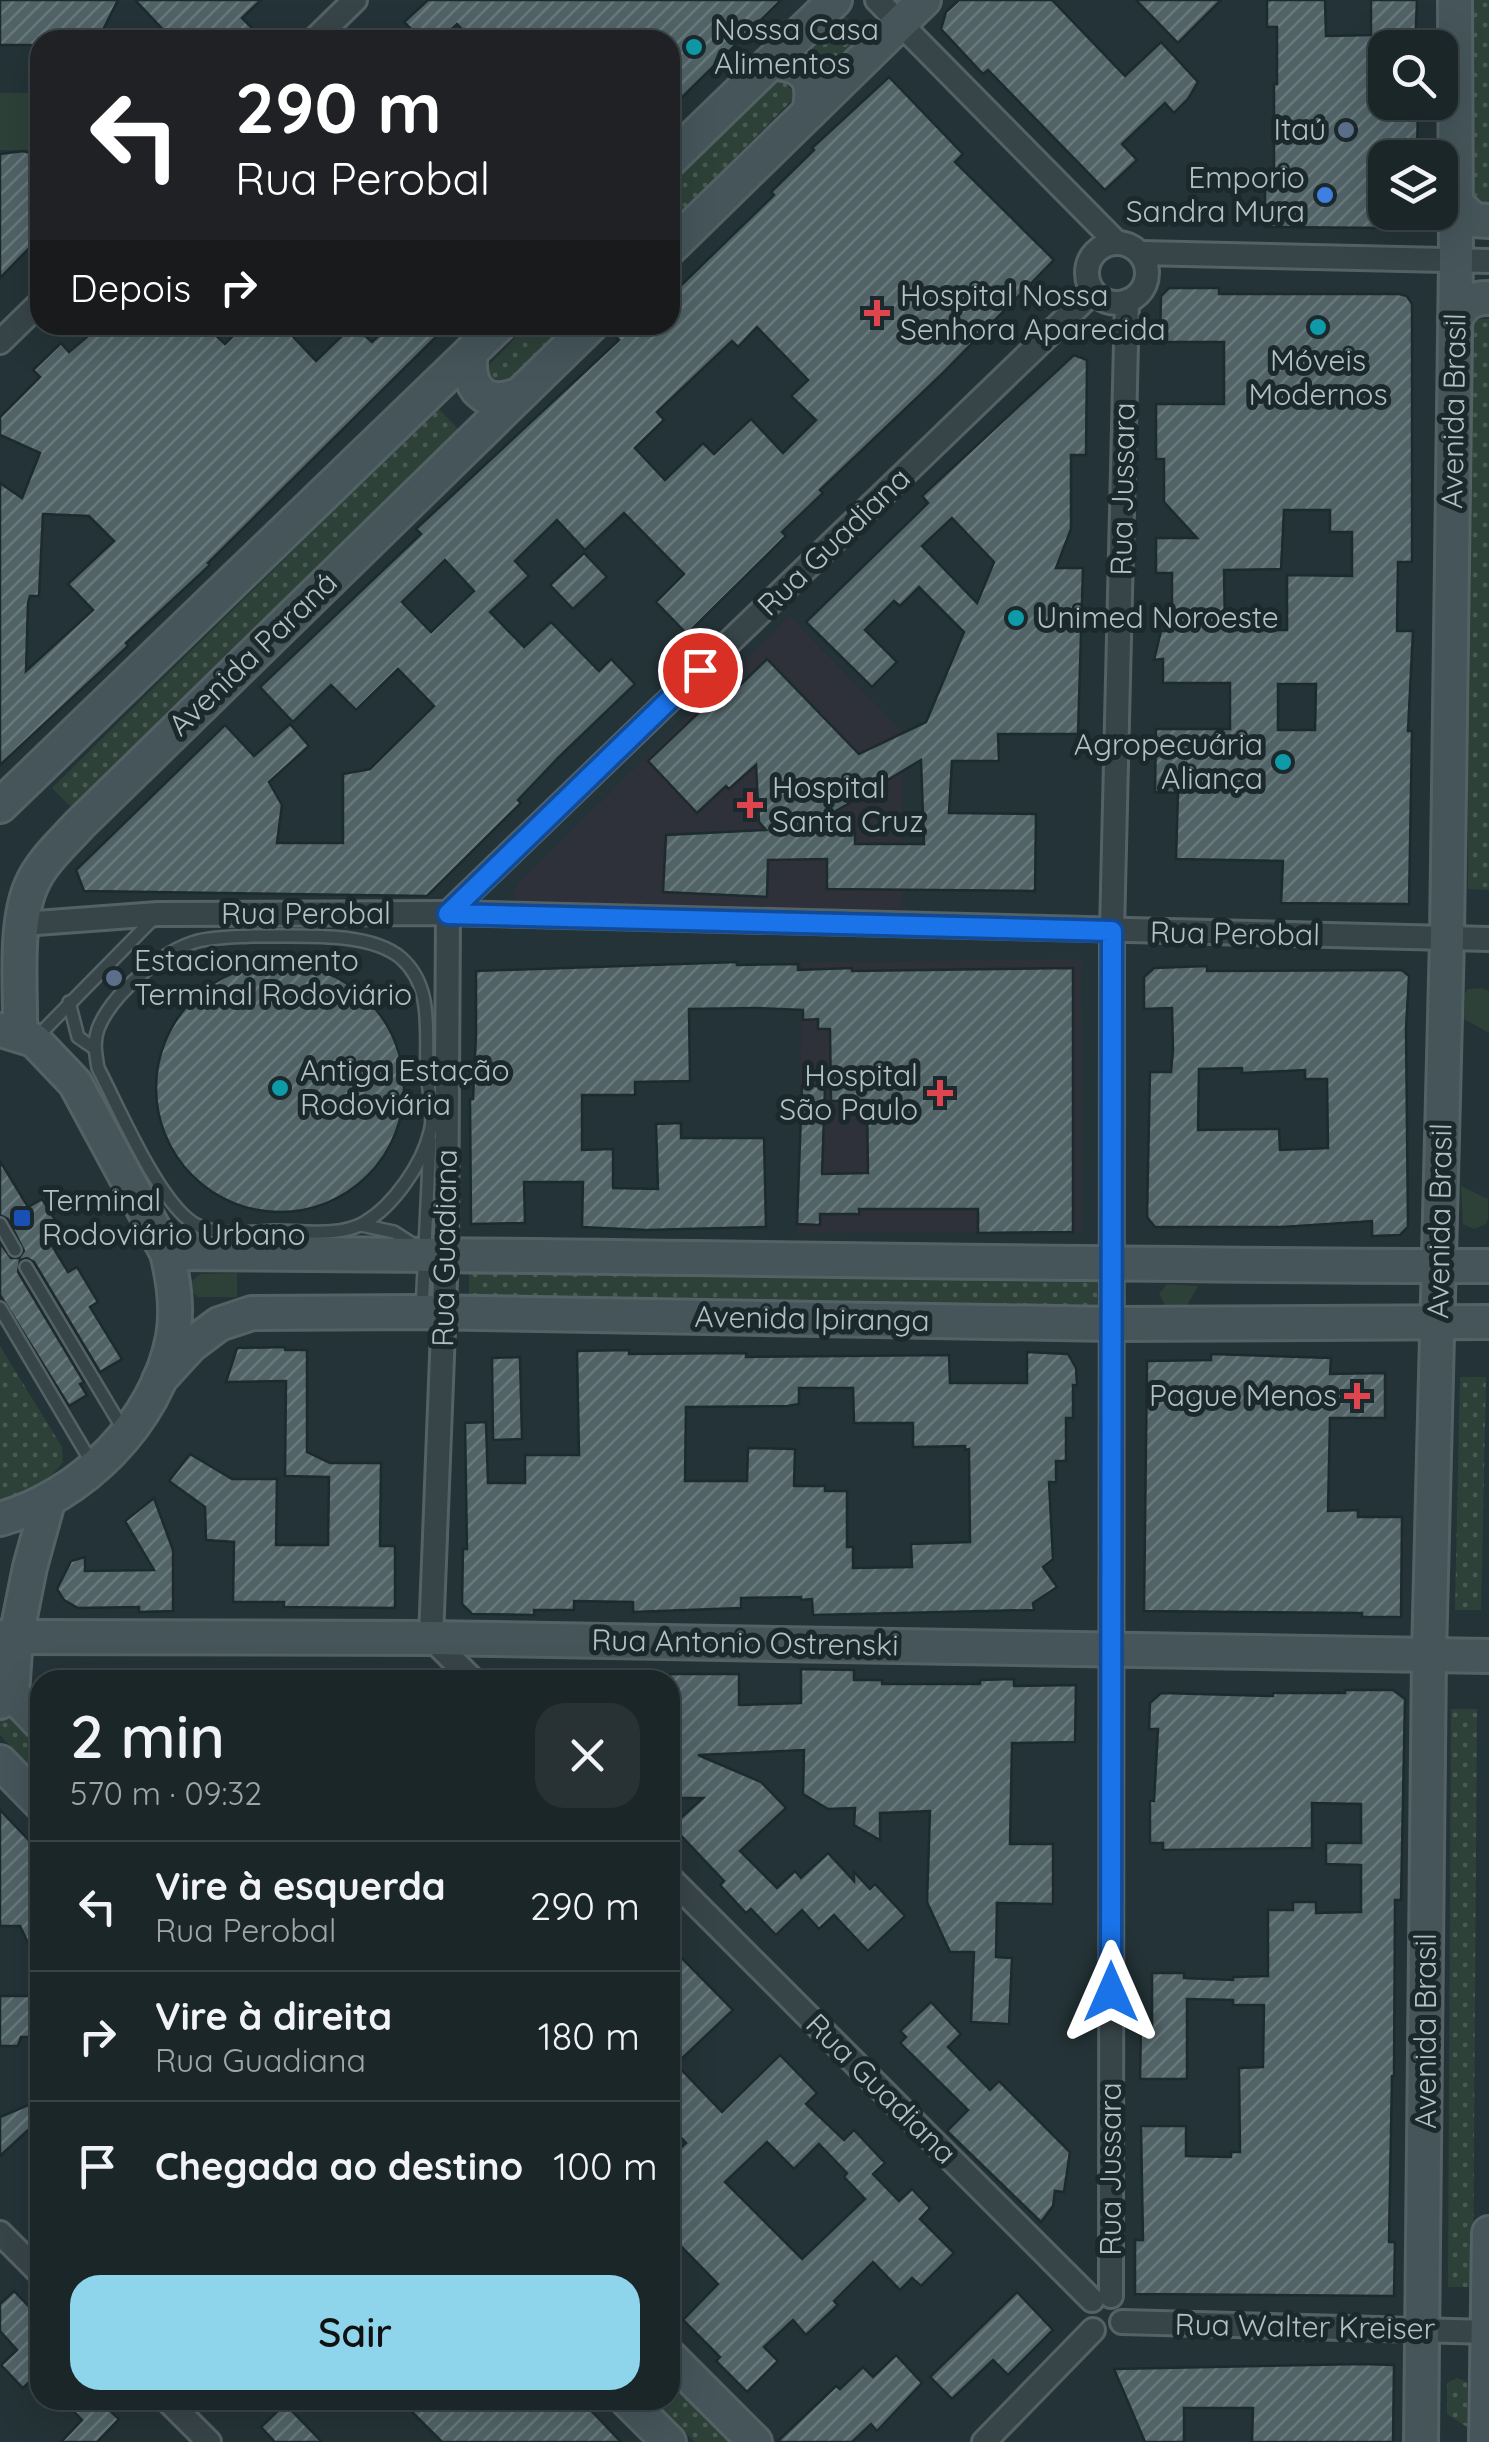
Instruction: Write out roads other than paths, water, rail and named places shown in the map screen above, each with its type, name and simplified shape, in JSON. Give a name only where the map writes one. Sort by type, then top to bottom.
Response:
[{"type":"street","points":[[324,30],[355,0]]},
{"type":"street","points":[[680,150],[834,0]]},
{"type":"street","points":[[680,238],[809,112],[889,12],[924,0]]},
{"type":"street","name":"Avenida Brasil","points":[[1455,0],[1456,140]]},
{"type":"street","points":[[889,12],[1116,242]]},
{"type":"street","points":[[770,63],[790,63],[806,74],[814,92],[809,112]]},
{"type":"street","points":[[1458,206],[1474,220],[1489,222]]},
{"type":"street","name":"Avenida Brasil","points":[[1421,2442],[1428,1655],[1447,938],[1456,230]]},
{"type":"street","points":[[1141,254],[1147,277],[1140,292],[1128,301],[1105,301],[1093,292],[1086,274],[1092,256],[1098,248],[1116,242],[1141,254],[1489,261]]},
{"type":"street","name":"Rua Guadiana","points":[[431,1638],[435,1254],[448,914],[1093,292]]},
{"type":"street","points":[[1455,320],[1461,308],[1472,300],[1489,298]]},
{"type":"street","name":"Rua Jussara","points":[[1101,2298],[1110,1650],[1112,931],[1128,301]]},
{"type":"street","points":[[0,342],[30,314]]},
{"type":"street","points":[[0,806],[488,335]]},
{"type":"street","name":"Avenida Paraná","points":[[18,1035],[22,924],[30,888],[43,864],[581,335]]},
{"type":"street","points":[[471,352],[468,369],[474,386],[487,398],[504,401],[520,394]]},
{"type":"street","points":[[430,392],[447,388],[464,391],[477,402],[484,417],[481,432]]},
{"type":"street","name":"Rua Perobal","points":[[22,924],[158,914],[448,914],[1489,938]]},
{"type":"street","points":[[0,1519],[48,1502],[95,1468],[126,1432],[159,1380],[172,1337],[175,1284],[168,1253],[86,1076],[18,1035]]},
{"type":"street","name":"Avenida Ipiranga","points":[[168,1253],[224,1242],[435,1254],[1111,1266],[1489,1266]]},
{"type":"street","name":"Avenida Ipiranga","points":[[159,1380],[190,1345],[220,1324],[252,1313],[1111,1324],[1489,1322]]},
{"type":"street","points":[[30,1714],[4,1692],[8,1637],[48,1502]]},
{"type":"street","points":[[30,1567],[44,1610],[67,1636]]},
{"type":"street","name":"Rua Antonio Ostrenski","points":[[8,1637],[431,1638],[1489,1656]]},
{"type":"street","points":[[431,1638],[463,1670]]},
{"type":"street","points":[[0,1762],[30,1793]]},
{"type":"street","name":"Rua Guadiana","points":[[680,1888],[1101,2298]]},
{"type":"street","points":[[0,2233],[30,2263]]},
{"type":"street","points":[[1486,2442],[1489,2233]]},
{"type":"street","points":[[1101,2298],[1123,2310],[1122,2322],[1110,2332],[1093,2330],[1085,2315],[1101,2298]]},
{"type":"street","name":"Rua Walter Kreiser","points":[[1122,2322],[1488,2332]]},
{"type":"street","points":[[984,2442],[1093,2330]]},
{"type":"street","points":[[680,2367],[754,2442]]},
{"type":"street","points":[[177,2410],[209,2442]]},
{"type":"street","points":[[637,2410],[669,2442]]},
{"type":"lane","points":[[18,1035],[68,1002],[158,914]]},
{"type":"lane","points":[[431,1131],[415,1167],[397,1193],[381,1212],[361,1225],[224,1242],[193,1222],[172,1202],[86,1076],[98,1028],[116,1001],[156,962],[180,948],[200,940],[301,937],[354,940],[384,947],[403,960],[420,985],[427,1012],[431,1131],[435,1254]]},
{"type":"lane","points":[[68,1002],[78,1037],[94,1048]]},
{"type":"lane","points":[[0,1224],[16,1250]]},
{"type":"lane","points":[[361,1225],[394,1232],[435,1254]]},
{"type":"lane","points":[[26,1267],[126,1432]]},
{"type":"lane","points":[[0,1308],[95,1468]]},
{"type":"place","name":"Nossa Casa Alimentos","points":[[694,47]]},
{"type":"place","name":"Itaú","points":[[1346,130]]},
{"type":"place","name":"Emporio Sandra Mura","points":[[1325,195]]},
{"type":"place","name":"Hospital Nossa Senhora Aparecida","points":[[877,313]]},
{"type":"place","name":"Móveis Modernos","points":[[1318,327]]},
{"type":"place","name":"Unimed Noroeste","points":[[1016,618]]},
{"type":"place","name":"Agropecuária Aliança","points":[[1283,762]]},
{"type":"place","name":"Hospital Santa Cruz","points":[[750,805]]},
{"type":"place","name":"Estacionamento Terminal Rodoviário","points":[[114,978]]},
{"type":"place","name":"Antiga Estação Rodoviária","points":[[280,1088]]},
{"type":"place","name":"Hospital São Paulo","points":[[940,1093]]},
{"type":"place","name":"Terminal Rodoviário Urbano","points":[[22,1218]]},
{"type":"place","name":"Pague Menos","points":[[1357,1396]]}]
